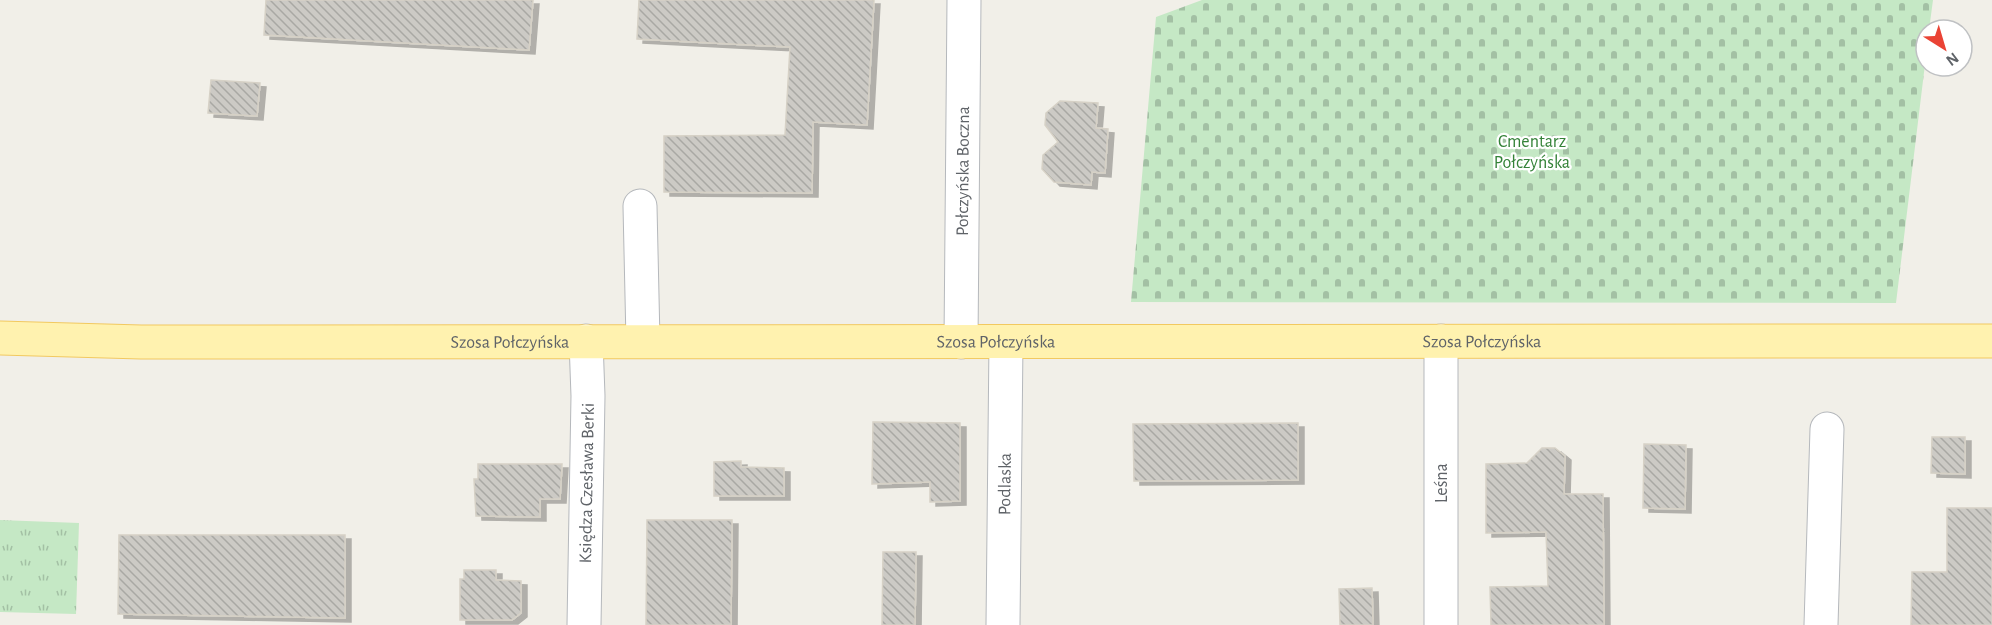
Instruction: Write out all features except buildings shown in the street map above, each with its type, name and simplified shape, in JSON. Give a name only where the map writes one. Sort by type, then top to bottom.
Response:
[{"type":"main road","name":"Szosa Połczyńska","points":[[0,339],[141,342],[1992,341]]},
{"type":"street","name":"Połczyńska Boczna","points":[[961,342],[964,0]]},
{"type":"street","points":[[640,206],[643,341]]},
{"type":"street","name":"Księdza Czesława Berki","points":[[584,625],[588,408],[586,341]]},
{"type":"street","name":"Leśna","points":[[1441,341],[1441,625]]},
{"type":"street","name":"Podlaska","points":[[1003,625],[1006,342]]},
{"type":"street","points":[[1821,625],[1827,429]]},
{"type":"green space","name":"Cmentarz Połczyńska","points":[[1202,0],[1933,0],[1931,18],[1914,18],[1914,78],[1923,78],[1896,303],[1131,302],[1156,17]]},
{"type":"green space","points":[[0,520],[79,523],[76,614],[0,612]]}]
